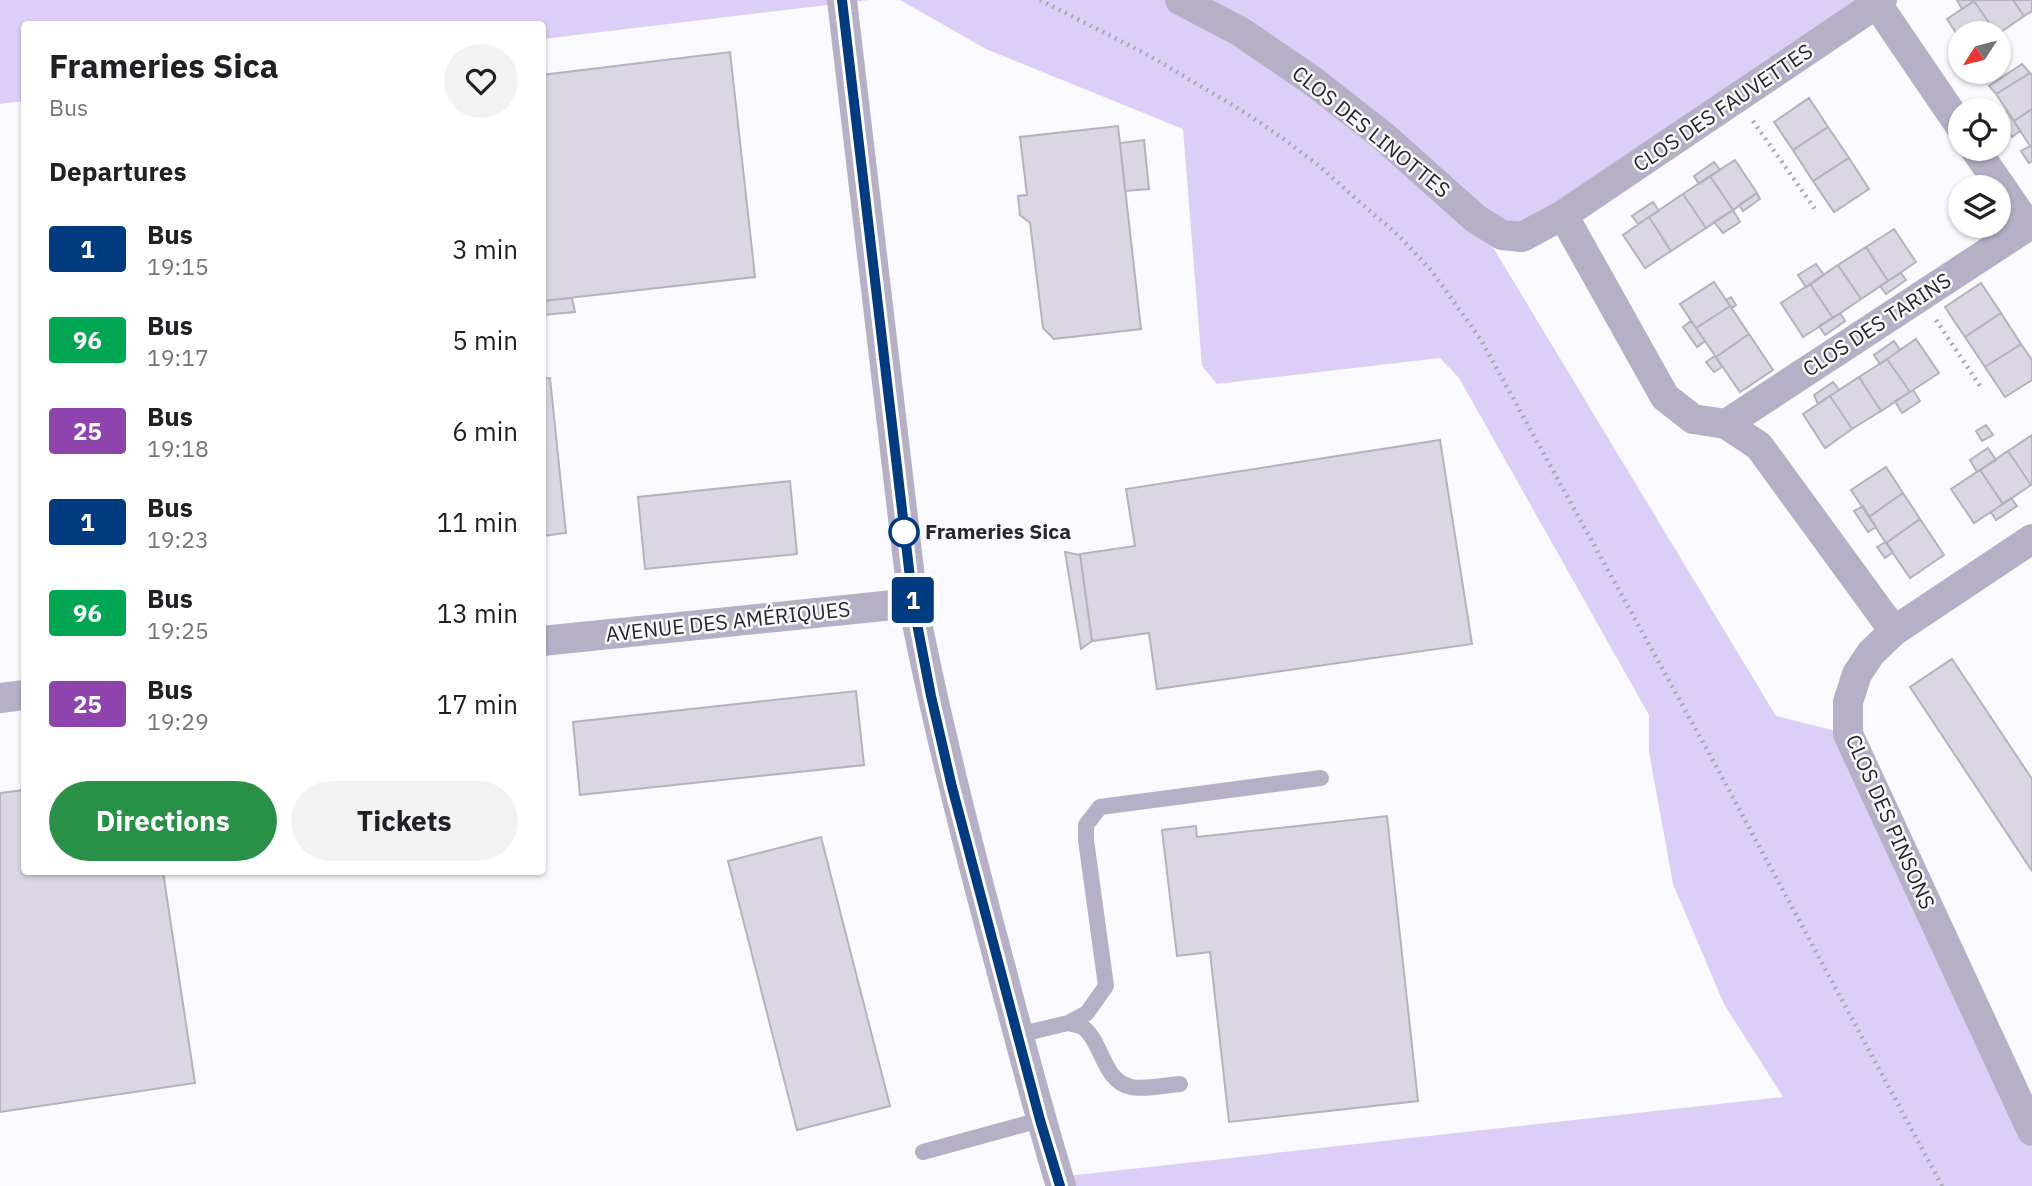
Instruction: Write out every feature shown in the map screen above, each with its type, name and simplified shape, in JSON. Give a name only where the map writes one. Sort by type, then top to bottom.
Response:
[{"type":"street","points":[[842,0],[913,603],[952,787],[1060,1186]]},
{"type":"street","name":"CLOS DES LINOTTES","points":[[1180,0],[1241,32],[1314,82],[1383,136],[1476,219],[1502,234],[1522,237],[1563,215]]},
{"type":"street","points":[[1879,2],[1948,108]]},
{"type":"street","name":"CLOS DES FAUVETTES","points":[[1563,215],[1879,2]]},
{"type":"street","name":"CLOS DES TARINS","points":[[1726,424],[2030,224],[1984,161]]},
{"type":"street","points":[[1563,215],[1665,397],[1693,419],[1726,424],[1759,446],[1894,631]]},
{"type":"street","name":"CLOS DES PINSONS","points":[[2032,539],[1894,631],[1871,653],[1857,674],[1847,702],[1848,734],[2032,1131]]},
{"type":"street","name":"AVENUE DES AMÉRIQUES","points":[[546,641],[913,603]]},
{"type":"street","points":[[0,698],[21,695]]},
{"type":"lane","points":[[1018,1035],[1069,1023],[1087,1013],[1106,986],[1086,840],[1086,825],[1100,807],[1321,778]]},
{"type":"lane","points":[[1069,1023],[1082,1026],[1119,1083],[1132,1088],[1180,1084]]},
{"type":"lane","points":[[923,1152],[1040,1120]]},
{"type":"path","points":[[1041,0],[1150,56],[1281,137],[1318,165],[1398,235],[1431,271],[1481,340],[1710,754],[1942,1186]]},
{"type":"path","points":[[1737,98],[1815,209]]},
{"type":"path","points":[[1920,297],[1980,386]]},
{"type":"shaded area","points":[[0,0],[869,0],[546,39],[546,21],[21,21],[21,101],[0,104]]},
{"type":"shaded area","points":[[900,0],[1882,0],[1540,228],[1477,221],[1776,716],[1848,734],[2032,1131],[2032,1186],[1061,1186],[1058,1177],[1783,1097],[1724,1004],[1673,884],[1649,752],[1649,715],[1459,378],[1440,358],[1217,384],[1202,366],[1183,129],[986,49]]},
{"type":"building","points":[[1957,0],[1976,0],[1962,9]]},
{"type":"building","points":[[2013,0],[2024,16],[2011,25],[2011,21],[1988,21],[1974,1]]},
{"type":"building","points":[[2013,0],[2032,0],[2032,11],[2024,16]]},
{"type":"building","points":[[1974,1],[1988,21],[1948,21],[1947,19]]},
{"type":"building","points":[[730,52],[755,277],[546,301],[546,75]]},
{"type":"building","points":[[2022,64],[2030,73],[1996,94],[1989,86],[2011,84],[2011,71]]},
{"type":"building","points":[[2030,73],[2032,75],[2032,109],[2014,121],[2011,116],[2011,98],[1999,98],[1996,94]]},
{"type":"building","points":[[1809,98],[1828,127],[1793,150],[1774,122]]},
{"type":"building","points":[[2032,109],[2032,149],[2014,121]]},
{"type":"building","points":[[2011,117],[2020,131],[2011,136]]},
{"type":"building","points":[[1118,126],[1141,329],[1054,339],[1043,328],[1030,223],[1020,215],[1018,196],[1027,195],[1020,137]]},
{"type":"building","points":[[1828,127],[1849,158],[1813,181],[1793,150]]},
{"type":"building","points":[[1144,140],[1149,189],[1125,191],[1120,143]]},
{"type":"building","points":[[2030,146],[2032,161],[2029,163],[2021,151]]},
{"type":"building","points":[[1849,158],[1869,189],[1834,212],[1813,181]]},
{"type":"building","points":[[1735,160],[1757,193],[1733,210],[1710,176]]},
{"type":"building","points":[[1714,162],[1720,170],[1699,184],[1694,176]]},
{"type":"building","points":[[1710,176],[1733,210],[1706,228],[1683,194]]},
{"type":"building","points":[[1757,193],[1760,199],[1743,211],[1739,205]]},
{"type":"building","points":[[1683,194],[1706,228],[1671,251],[1649,217]]},
{"type":"building","points":[[1653,202],[1659,211],[1638,224],[1632,216]]},
{"type":"building","points":[[1733,210],[1740,222],[1723,233],[1714,222]]},
{"type":"building","points":[[1649,217],[1671,251],[1645,268],[1623,235]]},
{"type":"building","points":[[1894,229],[1916,262],[1888,281],[1866,247]]},
{"type":"building","points":[[1866,247],[1888,281],[1861,299],[1838,265]]},
{"type":"building","points":[[1816,264],[1824,275],[1806,287],[1798,275]]},
{"type":"building","points":[[1838,265],[1861,299],[1833,318],[1810,284]]},
{"type":"building","points":[[1901,273],[1906,280],[1886,294],[1880,286]]},
{"type":"building","points":[[1714,282],[1730,306],[1696,328],[1680,304]]},
{"type":"building","points":[[1981,283],[2001,313],[1965,337],[1945,307]]},
{"type":"building","points":[[1810,284],[1833,318],[1803,337],[1781,303]]},
{"type":"building","points":[[1731,297],[1736,305],[1732,308],[1726,300]]},
{"type":"building","points":[[572,298],[575,312],[546,315],[546,301]]},
{"type":"building","points":[[1730,306],[1749,334],[1716,357],[1696,328]]},
{"type":"building","points":[[1840,313],[1845,321],[1825,335],[1819,326]]},
{"type":"building","points":[[2001,313],[2021,344],[1985,367],[1965,337]]},
{"type":"building","points":[[1691,321],[1705,341],[1697,347],[1683,327]]},
{"type":"building","points":[[1749,334],[1773,370],[1740,392],[1716,357]]},
{"type":"building","points":[[1916,339],[1939,373],[1910,392],[1887,359]]},
{"type":"building","points":[[1894,341],[1900,350],[1880,364],[1874,355]]},
{"type":"building","points":[[2021,344],[2032,360],[2032,380],[2005,397],[1985,367]]},
{"type":"building","points":[[1715,356],[1722,367],[1714,372],[1706,362]]},
{"type":"building","points":[[1887,359],[1910,392],[1881,411],[1859,377]]},
{"type":"building","points":[[1859,377],[1881,411],[1852,429],[1830,396]]},
{"type":"building","points":[[546,378],[550,378],[566,533],[546,536]]},
{"type":"building","points":[[1833,382],[1839,390],[1818,404],[1814,395]]},
{"type":"building","points":[[1913,390],[1920,401],[1902,413],[1895,401]]},
{"type":"building","points":[[1830,396],[1852,429],[1825,448],[1803,414]]},
{"type":"building","points":[[1986,425],[1993,435],[1982,441],[1976,431]]},
{"type":"building","points":[[2032,435],[2032,485],[2031,485],[2008,451]]},
{"type":"building","points":[[1440,440],[1472,644],[1157,689],[1149,633],[1092,641],[1080,554],[1135,546],[1126,489]]},
{"type":"building","points":[[1988,448],[1996,460],[1977,472],[1970,460]]},
{"type":"building","points":[[2008,451],[2031,485],[2003,504],[1980,470]]},
{"type":"building","points":[[1886,467],[1903,493],[1869,517],[1851,490]]},
{"type":"building","points":[[1980,470],[2003,504],[1974,523],[1951,489]]},
{"type":"building","points":[[790,481],[797,554],[645,569],[638,497]]},
{"type":"building","points":[[1903,493],[1920,519],[1886,543],[1869,517]]},
{"type":"building","points":[[2011,498],[2017,506],[1996,520],[1991,512]]},
{"type":"building","points":[[1863,506],[1876,527],[1868,532],[1854,511]]},
{"type":"building","points":[[1920,519],[1944,555],[1910,578],[1886,543]]},
{"type":"building","points":[[1886,542],[1893,552],[1885,558],[1877,547]]},
{"type":"building","points":[[1065,552],[1080,555],[1092,641],[1081,649]]},
{"type":"building","points":[[1952,659],[2032,779],[2032,871],[1910,687]]},
{"type":"building","points":[[856,691],[864,765],[580,795],[573,722]]},
{"type":"building","points":[[21,790],[21,875],[163,875],[195,1083],[0,1112],[0,793]]},
{"type":"building","points":[[1387,816],[1418,1101],[1229,1122],[1210,952],[1177,956],[1162,830],[1196,826],[1197,837]]},
{"type":"building","points":[[821,837],[890,1106],[797,1130],[728,861]]},
{"type":"bus line","name":"1","points":[[842,0],[913,603],[952,787],[1060,1186]]},
{"type":"place","name":"Frameries Sica","points":[[904,532]]}]
